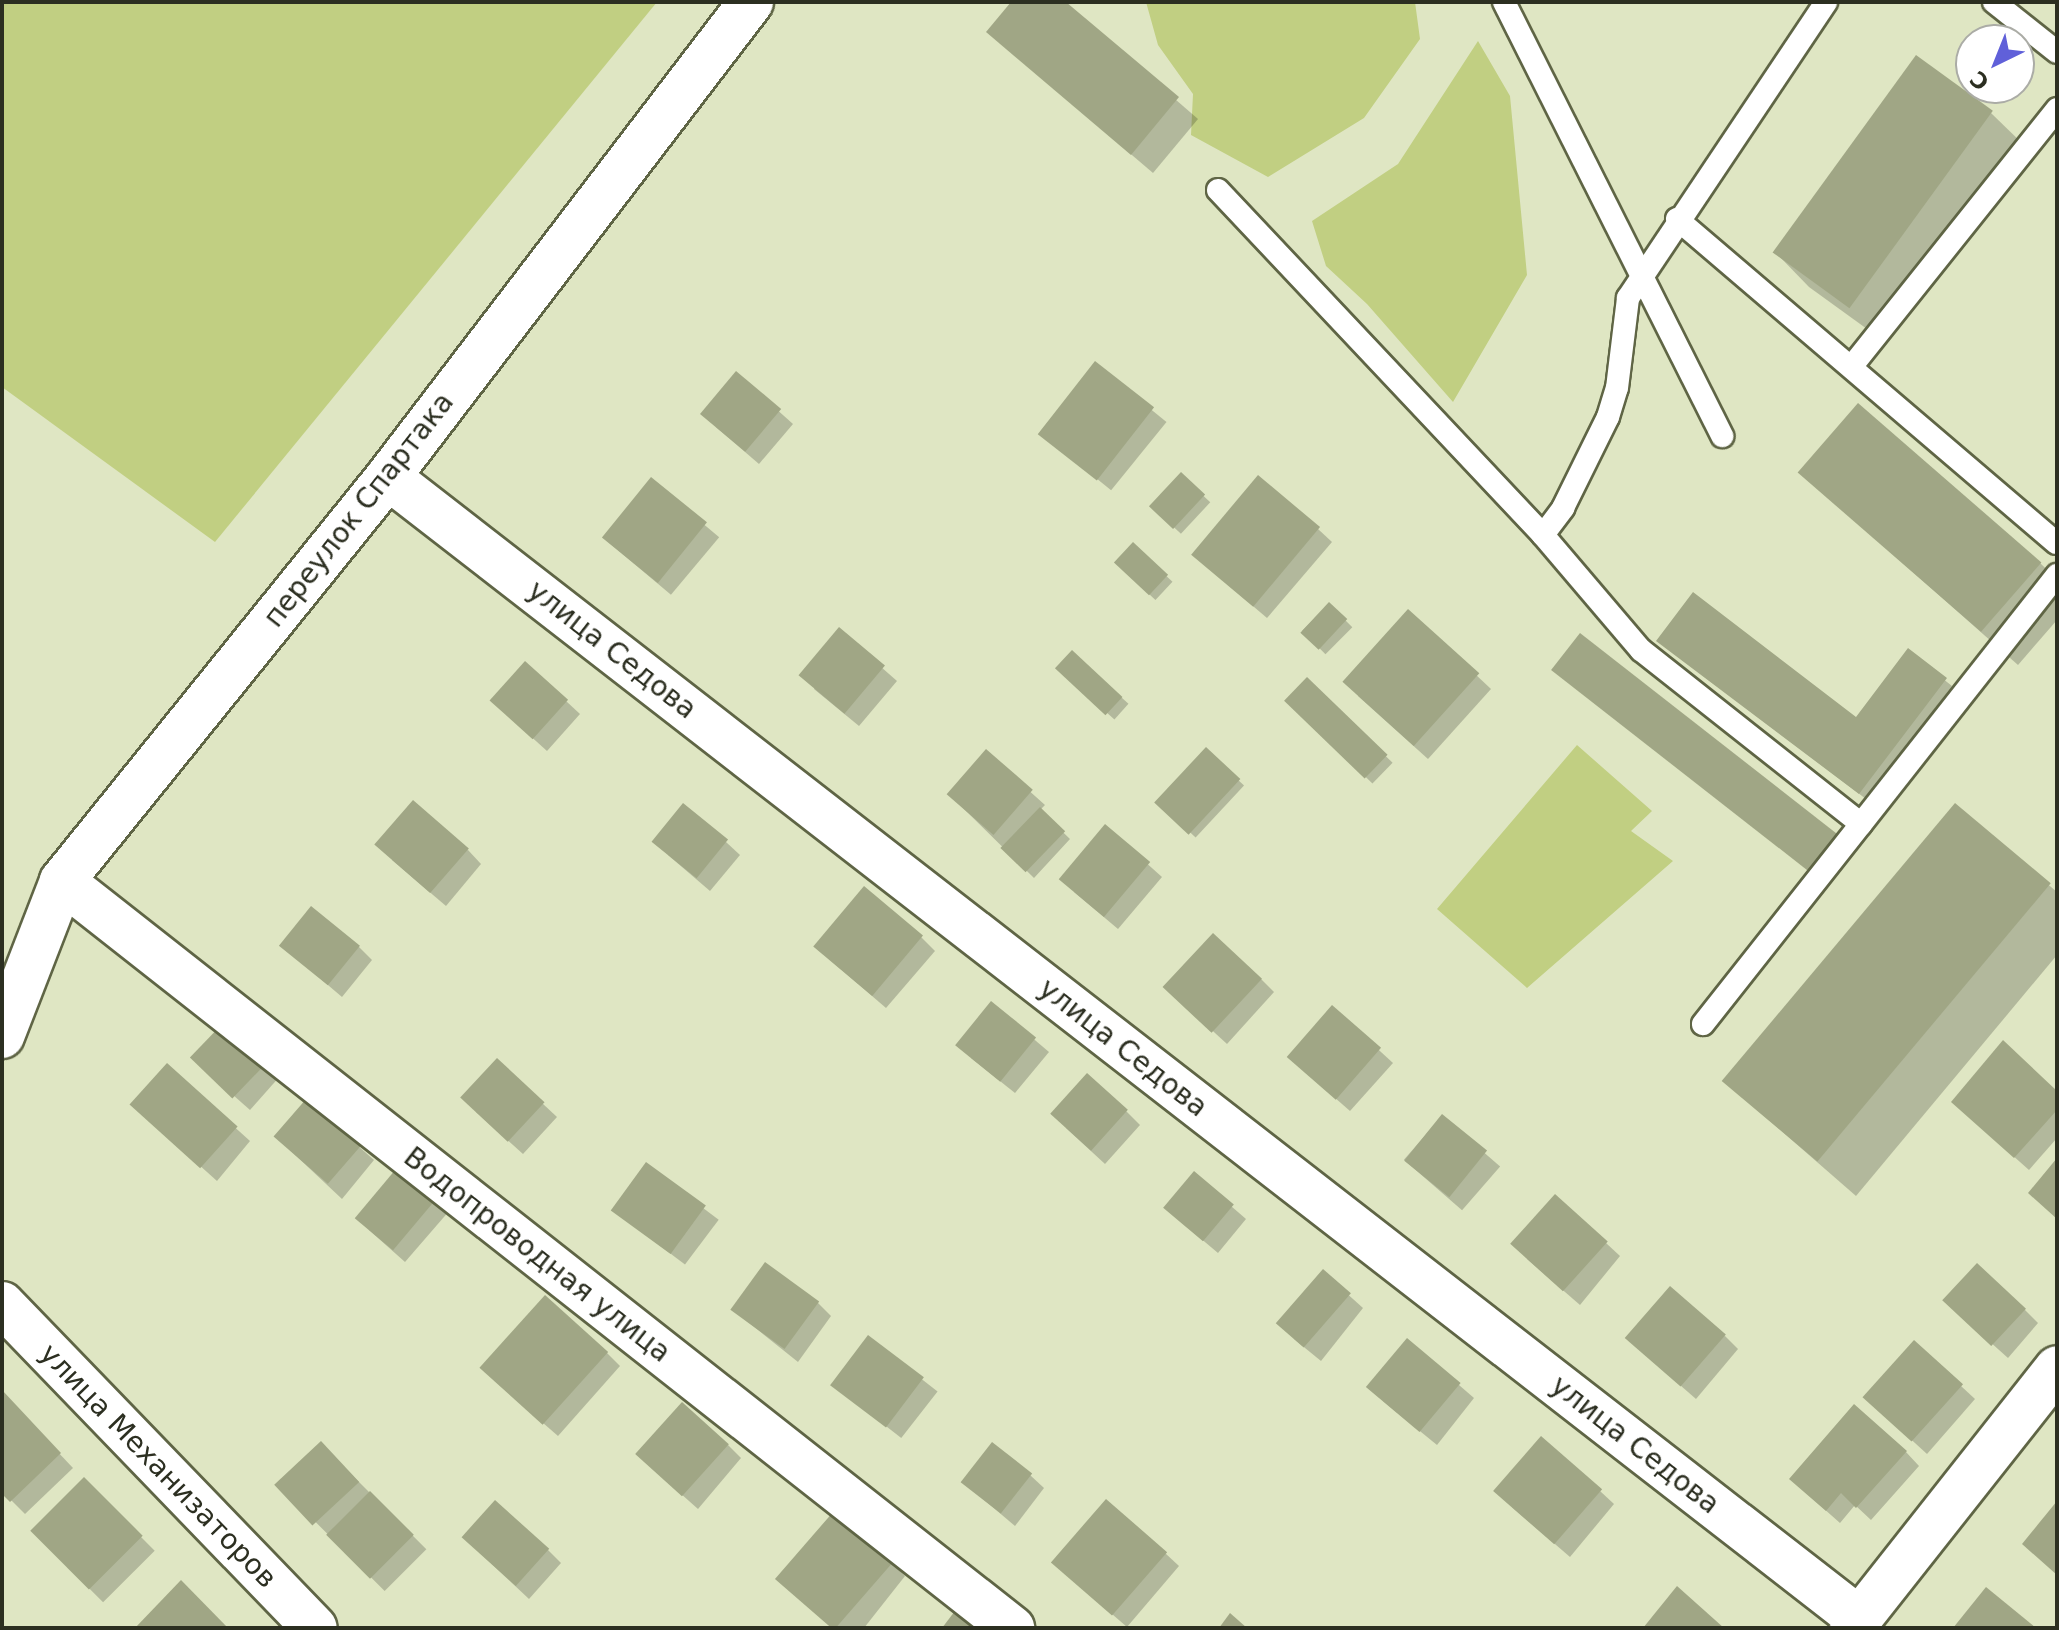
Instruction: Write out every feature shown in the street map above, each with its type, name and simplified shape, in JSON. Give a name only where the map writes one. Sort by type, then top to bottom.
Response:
[{"type":"street","name":"переулок Спартака","points":[[2,1036],[62,881],[388,477],[751,2]]},
{"type":"street","name":"улица Седова","points":[[388,477],[1855,1624]]},
{"type":"street","name":"Водопроводная улица","points":[[62,881],[1012,1628]]},
{"type":"street","name":"улица Механизаторов","points":[[2,1304],[315,1628]]},
{"type":"street","points":[[1855,1624],[2057,1368]]},
{"type":"lane","points":[[1504,2],[1722,436]]},
{"type":"lane","points":[[1543,535],[1563,508],[1608,417],[1617,388],[1628,298],[1677,219],[1826,2]]},
{"type":"lane","points":[[1994,2],[2057,52]]},
{"type":"lane","points":[[1852,366],[2057,109]]},
{"type":"lane","points":[[1218,190],[1543,535],[1641,650],[1861,824]]},
{"type":"lane","points":[[1677,219],[2057,543]]},
{"type":"lane","points":[[1703,1024],[2057,575]]},
{"type":"green space","points":[[2,2],[657,2],[215,542],[2,387]]},
{"type":"green space","points":[[1146,2],[1415,2],[1420,39],[1364,118],[1268,177],[1191,135],[1193,94],[1158,45]]},
{"type":"green space","points":[[1478,41],[1510,96],[1527,275],[1453,402],[1367,304],[1326,266],[1312,221],[1398,164]]},
{"type":"green space","points":[[1577,745],[1652,811],[1631,831],[1673,861],[1527,988],[1437,909]]},
{"type":"building","points":[[1011,2],[1066,2],[1179,97],[1131,155],[986,32]]},
{"type":"building","points":[[1916,55],[1955,83],[1955,104],[1983,104],[1993,111],[1849,308],[1773,252]]},
{"type":"building","points":[[1095,361],[1154,407],[1097,480],[1038,434]]},
{"type":"building","points":[[736,371],[781,409],[745,452],[700,414]]},
{"type":"building","points":[[1858,403],[2041,562],[1981,632],[1798,472]]},
{"type":"building","points":[[1181,472],[1205,495],[1173,529],[1149,506]]},
{"type":"building","points":[[1258,475],[1320,527],[1253,607],[1191,555]]},
{"type":"building","points":[[651,477],[707,522],[658,583],[602,538]]},
{"type":"building","points":[[1133,542],[1168,575],[1149,595],[1114,562]]},
{"type":"building","points":[[1693,592],[1856,717],[1908,648],[1947,678],[1859,794],[1656,641]]},
{"type":"building","points":[[1329,602],[1347,619],[1319,650],[1300,633]]},
{"type":"building","points":[[1408,609],[1479,673],[1414,746],[1342,682]]},
{"type":"building","points":[[839,627],[885,666],[844,714],[799,675]]},
{"type":"building","points":[[1580,633],[1840,836],[1811,873],[1551,670]]},
{"type":"building","points":[[1072,650],[1122,697],[1105,715],[1055,668]]},
{"type":"building","points":[[525,661],[568,700],[533,739],[490,700]]},
{"type":"building","points":[[1307,677],[1388,755],[1365,779],[1284,701]]},
{"type":"building","points":[[1206,747],[1240,779],[1189,835],[1154,803]]},
{"type":"building","points":[[986,749],[1033,790],[993,835],[947,794]]},
{"type":"building","points":[[413,800],[469,849],[430,893],[374,845]]},
{"type":"building","points":[[683,803],[728,840],[697,878],[652,842]]},
{"type":"building","points":[[1955,803],[2051,883],[1817,1161],[1722,1081]]},
{"type":"building","points":[[1040,807],[1065,831],[1026,872],[1000,848]]},
{"type":"building","points":[[1105,824],[1150,862],[1104,917],[1059,879]]},
{"type":"building","points":[[864,886],[923,935],[872,996],[813,947]]},
{"type":"building","points":[[311,906],[360,946],[328,985],[279,946]]},
{"type":"building","points":[[1213,933],[1262,979],[1212,1033],[1163,987]]},
{"type":"building","points":[[991,1001],[1036,1038],[1000,1082],[955,1045]]},
{"type":"building","points":[[1332,1005],[1381,1048],[1336,1100],[1287,1057]]},
{"type":"building","points":[[226,1020],[268,1061],[232,1098],[190,1057]]},
{"type":"building","points":[[2003,1040],[2057,1091],[2057,1110],[2014,1158],[1951,1102]]},
{"type":"building","points":[[497,1058],[545,1102],[508,1142],[460,1097]]},
{"type":"building","points":[[167,1063],[238,1127],[200,1168],[130,1105]]},
{"type":"building","points":[[1087,1073],[1128,1110],[1091,1151],[1050,1114]]},
{"type":"building","points":[[307,1098],[361,1145],[328,1184],[274,1136]]},
{"type":"building","points":[[1442,1114],[1487,1151],[1449,1197],[1404,1161]]},
{"type":"building","points":[[2057,1158],[2057,1219],[2028,1193]]},
{"type":"building","points":[[646,1162],[706,1205],[671,1254],[611,1211]]},
{"type":"building","points":[[401,1163],[439,1195],[393,1250],[355,1218]]},
{"type":"building","points":[[1194,1171],[1234,1204],[1203,1241],[1163,1208]]},
{"type":"building","points":[[1555,1194],[1608,1242],[1563,1291],[1510,1244]]},
{"type":"building","points":[[765,1262],[819,1301],[785,1349],[730,1310]]},
{"type":"building","points":[[1977,1263],[2026,1309],[1991,1346],[1942,1300]]},
{"type":"building","points":[[1323,1269],[1351,1293],[1304,1348],[1276,1323]]},
{"type":"building","points":[[1670,1286],[1726,1335],[1681,1387],[1625,1338]]},
{"type":"building","points":[[545,1295],[608,1352],[543,1425],[479,1368]]},
{"type":"building","points":[[868,1335],[924,1377],[886,1427],[830,1385]]},
{"type":"building","points":[[1407,1338],[1461,1383],[1419,1432],[1366,1387]]},
{"type":"building","points":[[1914,1340],[1963,1384],[1912,1441],[1862,1397]]},
{"type":"building","points":[[2,1390],[61,1453],[10,1502],[2,1494]]},
{"type":"building","points":[[682,1402],[729,1444],[682,1496],[635,1454]]},
{"type":"building","points":[[1854,1404],[1907,1451],[1856,1508],[1841,1493],[1826,1511],[1789,1479]]},
{"type":"building","points":[[1541,1436],[1602,1489],[1554,1544],[1493,1491]]},
{"type":"building","points":[[321,1441],[359,1482],[312,1526],[274,1485]]},
{"type":"building","points":[[992,1442],[1032,1473],[1001,1514],[961,1482]]},
{"type":"building","points":[[84,1477],[143,1536],[89,1589],[30,1531]]},
{"type":"building","points":[[370,1491],[414,1535],[370,1579],[326,1535]]},
{"type":"building","points":[[1106,1499],[1167,1552],[1112,1616],[1051,1562]]},
{"type":"building","points":[[495,1500],[549,1549],[516,1586],[462,1537]]},
{"type":"building","points":[[2057,1501],[2057,1575],[2022,1544]]},
{"type":"building","points":[[834,1511],[893,1562],[836,1628],[831,1628],[775,1579]]},
{"type":"building","points":[[181,1580],[228,1628],[135,1628]]},
{"type":"building","points":[[1677,1586],[1724,1628],[1643,1628]]},
{"type":"building","points":[[1986,1587],[2036,1628],[1953,1628]]},
{"type":"building","points":[[958,1607],[983,1628],[942,1628]]},
{"type":"building","points":[[1230,1613],[1247,1628],[1219,1628]]}]
